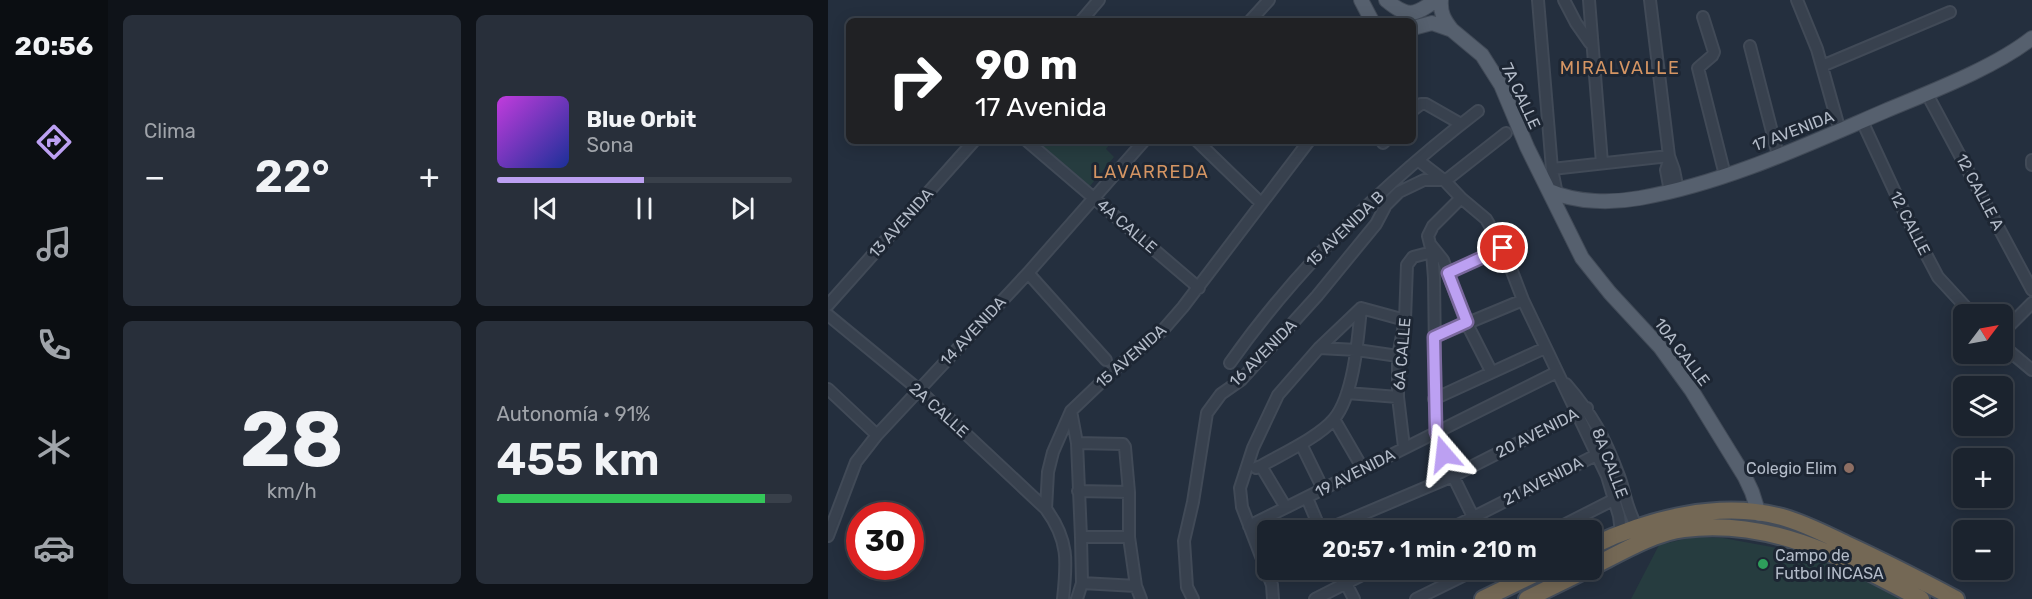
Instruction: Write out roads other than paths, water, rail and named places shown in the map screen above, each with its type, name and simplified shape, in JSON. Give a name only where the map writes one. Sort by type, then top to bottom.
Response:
[{"type":"highway","points":[[1602,542],[1637,527],[1685,514],[1732,512],[1782,517],[1818,531],[1956,599]]},
{"type":"highway","points":[[1602,562],[1645,541],[1683,529],[1745,528],[1779,535],[1813,546],[1921,599]]},
{"type":"highway","points":[[1483,599],[1522,580]]},
{"type":"highway","points":[[1527,599],[1566,580]]},
{"type":"main road","points":[[1361,0],[1370,18]]},
{"type":"main road","points":[[1393,9],[1415,13],[1436,0]]},
{"type":"main road","points":[[1441,0],[1440,9],[1444,21],[1452,30]]},
{"type":"main road","points":[[1416,27],[1432,23],[1452,30]]},
{"type":"main road","name":"7A CALLE","points":[[1452,30],[1482,55],[1492,69],[1527,147],[1553,192]]},
{"type":"main road","name":"17 AVENIDA","points":[[1553,192],[1576,198],[1606,200],[1638,198],[1674,191],[1725,175],[1840,131],[1927,94],[1992,63],[2032,38]]},
{"type":"main road","name":"10A CALLE","points":[[1553,192],[1574,244],[1587,264],[1660,347],[1692,391],[1745,477],[1759,514]]},
{"type":"main road","points":[[1564,220],[1568,208],[1576,198]]},
{"type":"street","points":[[1084,18],[1099,0]]},
{"type":"street","points":[[1253,18],[1269,0]]},
{"type":"street","points":[[1538,0],[1553,192]]},
{"type":"street","points":[[1564,0],[1576,23],[1591,44]]},
{"type":"street","points":[[1589,0],[1602,163]]},
{"type":"street","points":[[1650,0],[1669,158],[1666,170],[1674,191]]},
{"type":"street","points":[[1797,0],[1817,49],[1840,131]]},
{"type":"street","points":[[1822,66],[1950,12]]},
{"type":"street","points":[[1703,17],[1714,52],[1698,68],[1725,175]]},
{"type":"street","points":[[1750,46],[1778,155]]},
{"type":"street","name":"12 CALLE A","points":[[1927,94],[2032,290]]},
{"type":"street","points":[[1416,108],[1426,104],[1461,124]]},
{"type":"street","name":"15 AVENIDA B","points":[[1230,363],[1299,274],[1403,173],[1478,111]]},
{"type":"street","name":"12 CALLE","points":[[1862,121],[1906,218],[1938,278],[1963,304]]},
{"type":"street","name":"16 AVENIDA","points":[[1193,599],[1187,587],[1184,541],[1207,413],[1221,394],[1241,380],[1317,296],[1376,224],[1386,205],[1399,192],[1424,180],[1444,180],[1506,133]]},
{"type":"street","name":"13 AVENIDA","points":[[828,305],[971,144]]},
{"type":"street","name":"4A CALLE","points":[[1031,144],[1198,288]]},
{"type":"street","name":"14 AVENIDA","points":[[828,536],[856,462],[877,435],[1028,273],[1141,144]]},
{"type":"street","points":[[1200,144],[1261,203]]},
{"type":"street","name":"15 AVENIDA","points":[[1046,509],[1048,472],[1053,452],[1071,411],[1114,370],[1163,330],[1198,288],[1307,144]]},
{"type":"street","points":[[1552,172],[1602,163],[1669,158]]},
{"type":"street","points":[[2032,160],[2032,165]]},
{"type":"street","name":"8A CALLE","points":[[1419,161],[1444,180],[1486,219],[1503,248],[1545,348],[1598,454],[1615,500],[1621,533]]},
{"type":"street","points":[[1461,198],[1429,231],[1428,237],[1431,248],[1434,399],[1436,432],[1453,476],[1474,520]]},
{"type":"street","points":[[1431,248],[1440,254],[1467,322],[1491,371]]},
{"type":"street","name":"6A CALLE","points":[[1404,447],[1398,398],[1398,356],[1405,320],[1407,265],[1408,260],[1413,256],[1431,248]]},
{"type":"street","points":[[1448,273],[1503,248]]},
{"type":"street","points":[[1028,273],[1106,360]]},
{"type":"street","points":[[1434,337],[1523,300]]},
{"type":"street","points":[[2013,322],[2032,303]]},
{"type":"street","points":[[1361,308],[1405,320]]},
{"type":"street","points":[[1257,542],[1242,507],[1240,489],[1253,448],[1278,395],[1319,348],[1361,308]]},
{"type":"street","points":[[1245,474],[1301,444],[1334,419],[1347,393],[1357,350],[1361,308]]},
{"type":"street","name":"2A CALLE","points":[[828,315],[919,390],[1046,509]]},
{"type":"street","points":[[1319,348],[1357,350],[1398,356]]},
{"type":"street","points":[[1434,399],[1545,348]]},
{"type":"street","points":[[2013,354],[2032,370]]},
{"type":"street","name":"8A CALLE","points":[[1557,372],[1587,408],[1608,449],[1620,479],[1627,509],[1637,527]]},
{"type":"street","name":"19 AVENIDA","points":[[1249,526],[1557,372]]},
{"type":"street","points":[[828,389],[877,435]]},
{"type":"street","points":[[1347,393],[1398,398]]},
{"type":"street","name":"20 AVENIDA","points":[[1348,520],[1453,476],[1587,408]]},
{"type":"street","points":[[1071,411],[1077,443],[1081,537],[1082,583],[1077,599]]},
{"type":"street","points":[[1334,419],[1363,470]]},
{"type":"street","points":[[1077,443],[1125,446],[1129,492],[1129,537],[1136,586],[1141,599]]},
{"type":"street","points":[[1301,444],[1323,489]]},
{"type":"street","name":"21 AVENIDA","points":[[1467,520],[1608,449]]},
{"type":"street","points":[[1261,466],[1285,506]]},
{"type":"street","points":[[1078,491],[1129,492]]},
{"type":"street","points":[[1307,498],[1317,520]]},
{"type":"street","points":[[1574,520],[1615,500]]},
{"type":"street","points":[[1046,509],[1056,522],[1066,551],[1067,567],[1063,599]]},
{"type":"street","points":[[1081,537],[1129,537]]},
{"type":"street","points":[[1271,580],[1273,599]]},
{"type":"street","points":[[1344,580],[1354,599]]},
{"type":"street","points":[[1315,599],[1353,580]]},
{"type":"street","points":[[1416,599],[1455,580]]},
{"type":"street","points":[[1082,583],[1136,586]]},
{"type":"place","name":"Colegio Elim","points":[[1849,468]]},
{"type":"place","name":"Campo de Futbol INCASA","points":[[1763,564]]},
{"type":"district","name":"MIRALVALLE","points":[[1620,68]]},
{"type":"district","name":"LAVARREDA","points":[[1151,172]]}]
